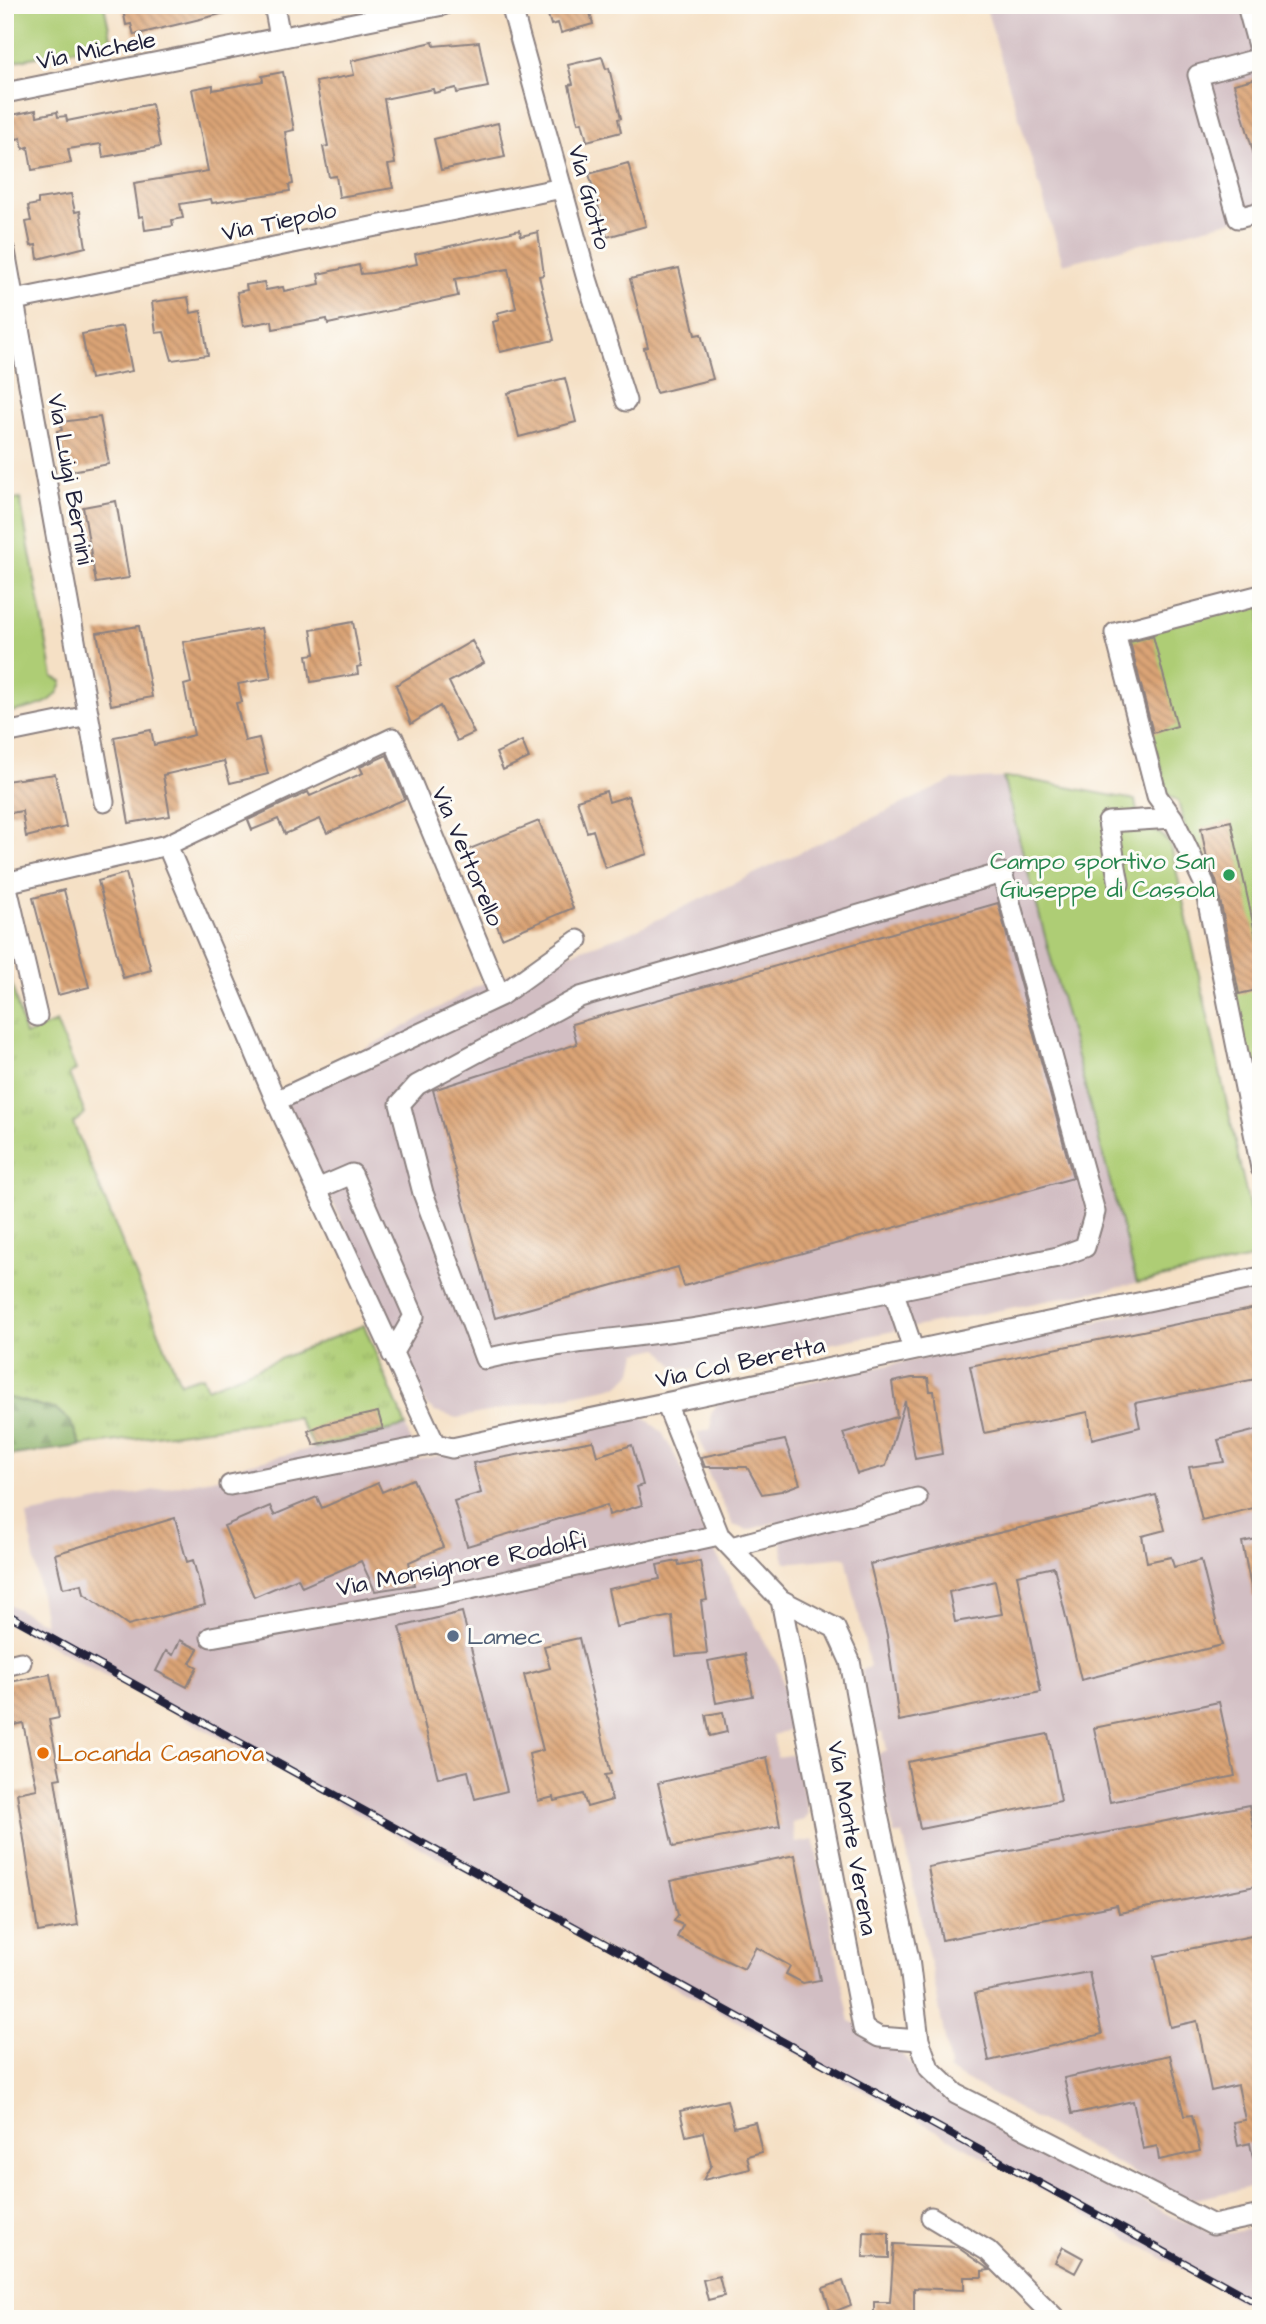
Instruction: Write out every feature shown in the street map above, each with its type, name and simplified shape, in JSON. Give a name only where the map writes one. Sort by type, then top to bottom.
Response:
[{"type":"street","points":[[274,5],[281,37]]},
{"type":"street","name":"Via Michele","points":[[5,93],[443,5]]},
{"type":"street","name":"Via Giotto","points":[[512,5],[562,188],[626,401]]},
{"type":"street","points":[[1247,5],[1261,57],[1198,75],[1238,218],[1261,212]]},
{"type":"street","name":"Via Tiepolo","points":[[10,301],[562,188]]},
{"type":"street","name":"Via Luigi Bernini","points":[[5,251],[10,301],[104,802]]},
{"type":"street","points":[[1261,595],[1115,633],[1157,796],[1173,818],[1204,883],[1261,1168]]},
{"type":"street","points":[[5,733],[88,716]]},
{"type":"street","name":"Via Vettorello","points":[[37,1016],[6,883],[167,845],[393,738],[500,996]]},
{"type":"street","points":[[1119,884],[1108,822],[1173,818]]},
{"type":"street","points":[[167,845],[276,1101],[435,1444]]},
{"type":"street","points":[[1002,873],[1095,1212],[1085,1247],[1058,1258],[893,1290],[720,1324],[519,1351],[485,1359],[423,1193],[400,1104],[417,1085],[580,997],[1002,873]]},
{"type":"street","points":[[276,1101],[500,996],[578,940]]},
{"type":"street","points":[[317,1189],[352,1174],[414,1316],[392,1354]]},
{"type":"street","name":"Via Col Beretta","points":[[230,1485],[435,1444],[453,1448],[1261,1277]]},
{"type":"street","points":[[893,1290],[913,1349]]},
{"type":"street","points":[[666,1403],[725,1541]]},
{"type":"street","name":"Via Monsignore Rodolfi","points":[[211,1637],[725,1541],[917,1498]]},
{"type":"street","name":"Via Monte Verena","points":[[725,1541],[781,1600],[835,1628],[849,1661],[909,1959],[919,2040],[929,2068],[956,2094],[1213,2225],[1261,2215]]},
{"type":"street","name":"Via Monte Verena","points":[[781,1600],[863,2028],[879,2037],[919,2040]]},
{"type":"street","points":[[931,2217],[988,2251],[1056,2319]]},
{"type":"shaded area","points":[[985,5],[1113,5],[1117,16],[1137,5],[1261,5],[1261,213],[1063,264]]},
{"type":"shaded area","points":[[1003,778],[1137,1283],[698,1370],[675,1367],[659,1348],[637,1353],[633,1372],[619,1385],[608,1388],[457,1418],[435,1412],[427,1406],[283,1095],[483,983],[629,933],[953,780]]},
{"type":"shaded area","points":[[1261,1284],[1261,2185],[1195,2199],[1179,2198],[948,2070],[950,2067],[937,1996],[903,1834],[894,1834],[878,1754],[887,1750],[883,1732],[873,1732],[861,1670],[870,1667],[846,1557],[785,1563],[777,1522],[747,1530],[733,1525],[702,1461],[708,1459],[697,1433],[711,1429],[711,1414],[719,1400],[1084,1325],[1182,1300],[1184,1304],[1205,1300],[1205,1296]]},
{"type":"shaded area","points":[[641,1415],[662,1432],[679,1463],[704,1514],[700,1525],[780,1669],[791,1729],[773,1735],[777,1757],[795,1754],[808,1813],[804,1820],[792,1823],[796,1843],[814,1840],[850,2021],[885,2038],[924,2076],[965,2106],[1171,2216],[1210,2232],[1230,2233],[1261,2226],[1261,2313],[921,2122],[5,1620],[5,1602],[45,1624],[27,1515],[222,1477],[227,1469],[406,1426],[416,1460]]},
{"type":"green space","points":[[5,5],[104,5],[112,42],[5,63]]},
{"type":"green space","points":[[20,499],[53,677],[62,681],[60,690],[48,701],[31,708],[5,713],[5,501]]},
{"type":"green space","name":"Campo sportivo San Giuseppe di Cassola","points":[[1261,592],[1261,1162],[1233,1014],[1178,801],[1169,796],[1121,628]]},
{"type":"green space","points":[[1003,778],[1019,778],[1135,800],[1140,830],[1151,830],[1160,834],[1172,850],[1258,1248],[1256,1258],[1137,1283]]},
{"type":"green space","points":[[5,957],[25,1035],[56,1022],[76,1070],[69,1074],[85,1114],[73,1123],[180,1383],[202,1376],[207,1388],[364,1325],[406,1426],[315,1448],[297,1417],[81,1446],[70,1421],[57,1410],[5,1397]]},
{"type":"green space","points":[[5,1397],[57,1410],[70,1421],[81,1446],[5,1456]]},
{"type":"building","points":[[122,5],[224,5],[225,13],[134,35],[131,24],[126,25]]},
{"type":"building","points":[[545,5],[588,5],[593,24],[561,33],[558,23],[551,25]]},
{"type":"building","points":[[433,42],[434,46],[479,42],[488,87],[457,93],[456,88],[434,93],[433,89],[384,99],[395,164],[388,165],[393,188],[339,197],[336,176],[329,177],[323,147],[328,146],[316,82],[354,75],[351,61]]},
{"type":"building","points":[[602,57],[606,69],[609,68],[621,118],[618,119],[621,132],[587,141],[582,122],[578,123],[569,85],[573,84],[568,65]]},
{"type":"building","points":[[283,72],[294,130],[285,132],[293,184],[289,185],[290,191],[212,203],[211,199],[180,204],[183,218],[172,220],[173,226],[145,230],[143,216],[139,217],[134,183],[208,171],[192,89],[213,85],[213,90],[263,81],[262,76]]},
{"type":"building","points":[[1261,77],[1261,162],[1256,162],[1234,84]]},
{"type":"building","points":[[152,104],[160,147],[103,157],[101,144],[68,149],[71,163],[32,170],[28,147],[23,149],[21,138],[16,139],[12,115],[36,110],[37,116],[57,112],[58,117],[66,116],[67,121]]},
{"type":"building","points":[[498,123],[505,157],[441,170],[434,139]]},
{"type":"building","points":[[628,163],[646,226],[607,237],[589,174]]},
{"type":"building","points":[[71,194],[75,212],[80,211],[86,247],[38,259],[36,245],[31,246],[26,222],[31,221],[28,206],[38,204],[38,199]]},
{"type":"building","points":[[520,230],[521,236],[538,232],[544,275],[539,276],[554,340],[500,352],[493,322],[499,320],[497,313],[516,308],[508,269],[455,279],[458,296],[328,324],[327,319],[273,329],[272,321],[243,326],[237,292],[247,290],[246,285],[264,282],[266,290],[283,287],[284,291],[320,284],[318,274],[359,265],[361,274],[417,264],[415,254]]},
{"type":"building","points":[[679,268],[695,335],[701,334],[713,379],[656,393],[644,348],[648,347],[630,279]]},
{"type":"building","points":[[188,297],[191,313],[201,311],[208,355],[172,360],[164,332],[156,333],[152,302]]},
{"type":"building","points":[[123,326],[132,371],[90,379],[82,334]]},
{"type":"building","points":[[565,378],[576,422],[519,437],[508,393]]},
{"type":"building","points":[[100,417],[109,464],[66,472],[57,431],[62,430],[60,422]]},
{"type":"building","points":[[116,501],[129,578],[96,583],[83,507]]},
{"type":"building","points":[[353,622],[361,666],[357,667],[358,674],[311,682],[307,655],[315,654],[311,630]]},
{"type":"building","points":[[139,626],[152,697],[111,705],[97,633]]},
{"type":"building","points":[[261,628],[271,678],[238,684],[242,702],[236,703],[245,741],[259,738],[268,774],[230,783],[224,761],[163,775],[170,816],[129,823],[114,737],[151,730],[154,745],[194,735],[184,685],[191,683],[183,642]]},
{"type":"building","points":[[1153,636],[1177,726],[1153,733],[1130,642]]},
{"type":"building","points":[[472,641],[484,663],[449,682],[474,733],[457,741],[440,706],[411,724],[396,685]]},
{"type":"building","points":[[522,741],[529,758],[503,770],[496,753]]},
{"type":"building","points":[[387,755],[405,799],[327,833],[320,819],[285,834],[278,819],[252,830],[248,820],[308,792],[310,796],[363,773],[360,767]]},
{"type":"building","points":[[55,774],[66,827],[26,837],[22,811],[5,814],[5,781]]},
{"type":"building","points":[[606,791],[609,802],[628,796],[647,854],[605,868],[593,830],[587,832],[577,800]]},
{"type":"building","points":[[539,821],[573,908],[502,938],[467,850]]},
{"type":"building","points":[[1231,821],[1261,960],[1261,989],[1239,994],[1216,880],[1208,864],[1201,828]]},
{"type":"building","points":[[126,873],[151,970],[123,978],[98,881]]},
{"type":"building","points":[[64,890],[89,987],[58,995],[33,898]]},
{"type":"building","points":[[998,903],[1073,1178],[684,1286],[678,1267],[495,1318],[433,1090],[577,1044],[572,1024]]},
{"type":"building","points":[[1261,1307],[1261,1378],[1135,1403],[1140,1427],[1092,1439],[1088,1412],[984,1433],[970,1366]]},
{"type":"building","points":[[928,1378],[930,1391],[934,1391],[942,1454],[915,1459],[905,1401],[886,1466],[857,1474],[843,1433],[897,1417],[892,1382]]},
{"type":"building","points":[[378,1412],[383,1429],[314,1445],[308,1431],[324,1424]]},
{"type":"building","points":[[1261,1429],[1261,1506],[1202,1521],[1189,1467],[1224,1462],[1218,1440]]},
{"type":"building","points":[[785,1440],[800,1484],[781,1491],[762,1494],[747,1467],[705,1467],[701,1457]]},
{"type":"building","points":[[593,1441],[597,1456],[632,1445],[643,1485],[637,1487],[642,1505],[609,1515],[607,1505],[467,1546],[454,1501],[481,1493],[473,1463]]},
{"type":"building","points":[[413,1479],[443,1547],[409,1562],[414,1585],[375,1591],[361,1561],[302,1587],[298,1578],[254,1597],[224,1526],[270,1506],[274,1515],[317,1497],[322,1508],[378,1483],[382,1492]]},
{"type":"building","points":[[1156,1495],[1165,1530],[1142,1536],[1147,1562],[1171,1557],[1174,1567],[1201,1560],[1222,1645],[1081,1680],[1054,1567],[1017,1575],[1041,1692],[899,1721],[887,1635],[870,1564]],"holes":[[[995,1581],[1002,1614],[955,1622],[949,1592]]]},
{"type":"building","points":[[175,1518],[187,1562],[193,1560],[205,1605],[128,1625],[84,1594],[82,1584],[63,1588],[55,1554]]},
{"type":"building","points":[[1261,1538],[1261,1596],[1253,1597],[1242,1542]]},
{"type":"building","points":[[678,1561],[679,1565],[700,1561],[707,1600],[701,1601],[707,1653],[676,1656],[672,1616],[616,1627],[608,1589],[660,1579],[657,1565]]},
{"type":"building","points":[[462,1612],[507,1791],[475,1799],[468,1771],[438,1778],[400,1627]]},
{"type":"building","points":[[579,1638],[611,1774],[605,1775],[612,1800],[587,1807],[583,1794],[555,1801],[554,1797],[538,1801],[529,1754],[543,1750],[524,1675],[550,1668],[544,1646]]},
{"type":"building","points":[[180,1640],[198,1649],[190,1663],[197,1667],[187,1687],[156,1671],[166,1651],[173,1655]]},
{"type":"building","points":[[745,1654],[753,1696],[716,1703],[708,1661]]},
{"type":"building","points":[[50,1674],[59,1718],[49,1720],[61,1778],[55,1779],[78,1925],[38,1932],[17,1793],[37,1789],[23,1723],[5,1727],[5,1683]]},
{"type":"building","points":[[1219,1702],[1235,1776],[1110,1802],[1094,1728]]},
{"type":"building","points":[[723,1712],[727,1732],[710,1736],[706,1715]]},
{"type":"building","points":[[1048,1734],[1061,1801],[920,1829],[907,1762]]},
{"type":"building","points":[[767,1757],[780,1826],[673,1847],[658,1783]]},
{"type":"building","points":[[1249,1805],[1261,1865],[1261,1885],[1119,1913],[1117,1905],[942,1940],[928,1867]]},
{"type":"building","points":[[795,1855],[820,1980],[803,1983],[786,1974],[790,1966],[756,1947],[744,1969],[677,1937],[683,1925],[674,1921],[678,1915],[670,1881]]},
{"type":"building","points":[[1261,1934],[1261,2157],[1253,2158],[1250,2143],[1238,2146],[1233,2122],[1245,2120],[1238,2085],[1211,2091],[1197,2021],[1170,2027],[1155,1956]]},
{"type":"building","points":[[1089,1972],[1102,2034],[989,2061],[975,1993]]},
{"type":"building","points":[[1170,2055],[1184,2116],[1192,2115],[1200,2151],[1159,2160],[1157,2146],[1143,2149],[1133,2101],[1072,2114],[1064,2078]]},
{"type":"building","points":[[727,2100],[734,2127],[755,2122],[762,2152],[747,2156],[750,2169],[703,2180],[711,2165],[703,2132],[686,2136],[680,2111]]},
{"type":"building","points":[[864,2232],[889,2233],[889,2258],[863,2257]]},
{"type":"building","points":[[894,2244],[957,2247],[990,2270],[982,2271],[982,2277],[964,2277],[964,2290],[914,2288],[914,2319],[874,2319],[874,2302],[890,2302]]},
{"type":"building","points":[[1063,2247],[1083,2258],[1075,2273],[1055,2262]]},
{"type":"building","points":[[719,2276],[724,2296],[708,2300],[703,2280]]},
{"type":"building","points":[[843,2281],[851,2305],[831,2313],[823,2288]]},
{"type":"railway","points":[[5,1613],[1261,2305]]},
{"type":"place","name":"Campo sportivo San Giuseppe di Cassola","points":[[1229,875]]},
{"type":"place","name":"Lamec","points":[[453,1636]]},
{"type":"place","name":"Locanda Casanova","points":[[43,1753]]}]
